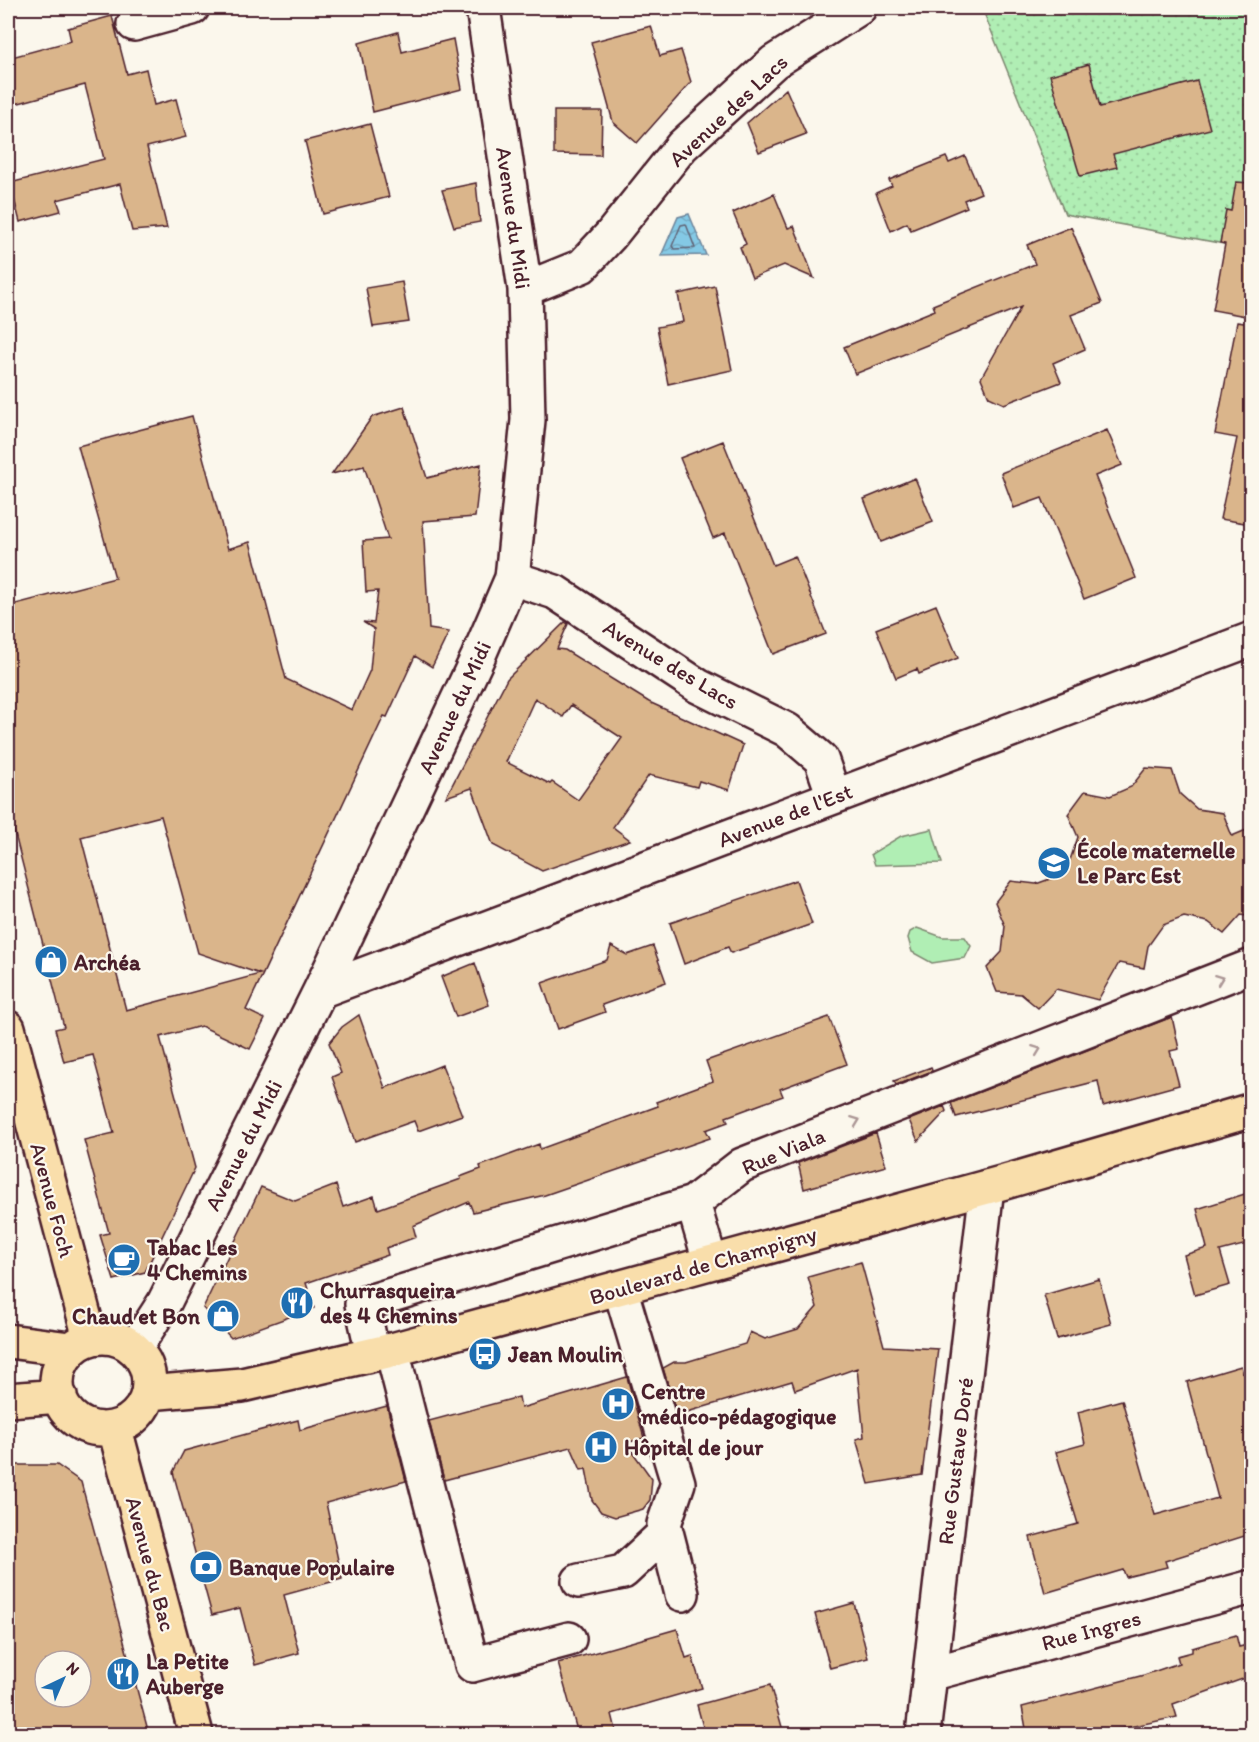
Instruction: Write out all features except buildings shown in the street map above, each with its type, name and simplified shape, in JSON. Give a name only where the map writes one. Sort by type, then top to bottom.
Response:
[{"type":"main road","name":"Avenue Foch","points":[[8,1028],[80,1343]]},
{"type":"main road","name":"Boulevard de Champigny","points":[[148,1393],[242,1385],[383,1352],[987,1187],[1251,1110]]},
{"type":"main road","points":[[8,1341],[80,1343],[109,1336],[135,1348],[147,1368],[148,1393],[141,1411],[130,1422],[115,1429],[96,1430],[72,1419],[55,1385],[58,1365],[80,1343]]},
{"type":"main road","points":[[8,1400],[60,1396]]},
{"type":"main road","name":"Avenue du Bac","points":[[115,1429],[196,1734]]},
{"type":"street","points":[[134,24],[192,8]]},
{"type":"street","name":"Avenue du Midi","points":[[135,1348],[168,1296],[320,991],[478,657],[512,578],[528,420],[525,289],[483,8]]},
{"type":"street","name":"Avenue des Lacs","points":[[525,289],[582,266],[611,235],[682,146],[774,62],[860,8]]},
{"type":"street","name":"Avenue des Lacs","points":[[512,578],[555,592],[698,686],[787,730],[821,759],[834,796]]},
{"type":"street","name":"Avenue de l'Est","points":[[320,991],[1251,639]]},
{"type":"street","name":"Rue Viala","points":[[383,1352],[362,1304],[693,1203],[742,1165],[1251,966]]},
{"type":"street","name":"Rue Gustave Doré","points":[[922,1734],[987,1187]]},
{"type":"street","points":[[693,1203],[710,1262]]},
{"type":"street","points":[[620,1288],[678,1483],[664,1524],[682,1594]]},
{"type":"street","points":[[383,1352],[472,1665],[569,1639]]},
{"type":"street","points":[[579,1581],[623,1572],[666,1532]]},
{"type":"street","name":"Rue Ingres","points":[[930,1674],[1251,1587]]},
{"type":"green space","points":[[982,8],[1251,8],[1251,249],[1065,214]]},
{"type":"green space","points":[[932,829],[942,863],[875,865],[871,854],[901,836]]},
{"type":"green space","points":[[917,928],[942,937],[965,937],[971,946],[965,958],[932,963],[912,952],[908,938],[910,932]]},
{"type":"water","points":[[689,214],[706,255],[661,256],[678,217]]},
{"type":"place","name":"École maternelle Le Parc Est","points":[[1054,863]]},
{"type":"place","name":"Archéa","points":[[51,962]]},
{"type":"place","name":"Tabac Les 4 Chemins","points":[[124,1260]]},
{"type":"place","name":"Churrasqueira des 4 Chemins","points":[[297,1303]]},
{"type":"place","name":"Chaud et Bon","points":[[223,1316]]},
{"type":"place","name":"Jean Moulin","points":[[485,1354]]},
{"type":"place","name":"Centre médico-pédagogique","points":[[618,1404]]},
{"type":"place","name":"Hôpital de jour","points":[[601,1447]]},
{"type":"place","name":"Banque Populaire","points":[[206,1567]]},
{"type":"place","name":"La Petite Auberge","points":[[123,1674]]}]
